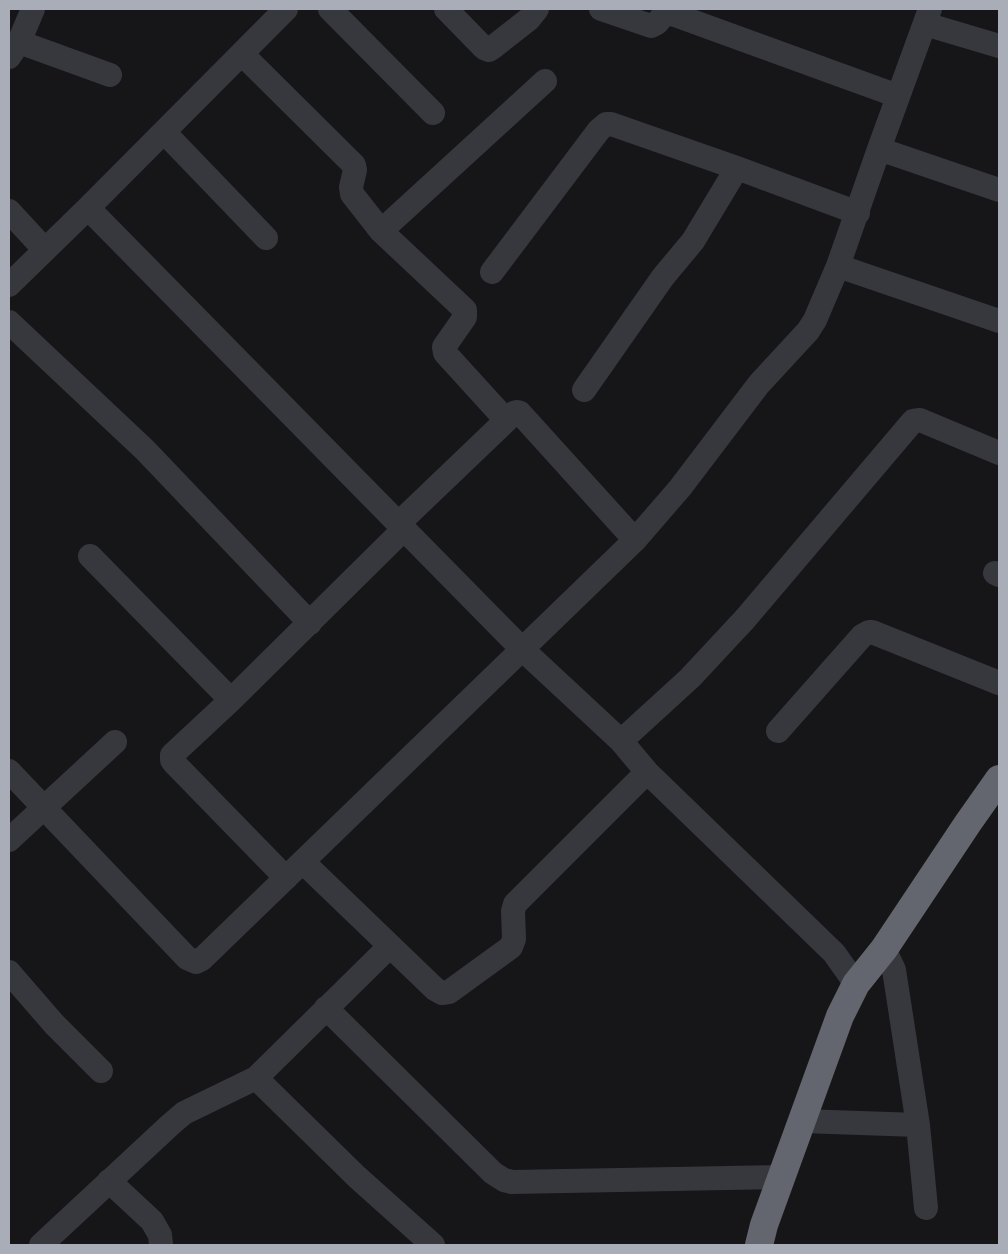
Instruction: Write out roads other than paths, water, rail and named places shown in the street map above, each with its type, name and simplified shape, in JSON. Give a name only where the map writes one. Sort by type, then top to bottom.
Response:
[{"type":"highway","points":[[759,1245],[764,1225],[840,1016],[856,984],[884,949],[999,779]]},
{"type":"street","points":[[33,9],[14,50],[110,75]]},
{"type":"street","points":[[9,285],[242,54],[283,9]]},
{"type":"street","points":[[330,9],[433,113]]},
{"type":"street","points":[[446,9],[484,48],[489,50],[530,19],[537,9]]},
{"type":"street","points":[[602,9],[651,26],[657,23],[665,13],[675,15],[898,96]]},
{"type":"street","points":[[9,771],[190,960],[196,962],[202,959],[635,540],[680,488],[758,384],[808,331],[815,320],[838,266],[927,16],[999,46]]},
{"type":"street","points":[[242,54],[354,165],[352,194],[380,231],[465,310],[465,317],[444,347],[445,353],[506,420]]},
{"type":"street","points":[[380,231],[545,81]]},
{"type":"street","points":[[492,272],[599,130],[606,124],[611,124],[737,168],[858,213]]},
{"type":"street","points":[[164,132],[266,238]]},
{"type":"street","points":[[879,149],[999,190]]},
{"type":"street","points":[[584,390],[663,277],[693,241],[737,168]]},
{"type":"street","points":[[88,208],[522,649],[621,741],[647,772],[834,953],[856,984]]},
{"type":"street","points":[[9,212],[44,250]]},
{"type":"street","points":[[838,266],[999,321]]},
{"type":"street","points":[[9,322],[145,450],[310,622]]},
{"type":"street","points":[[635,540],[520,413],[514,413],[401,526],[310,622],[231,700],[174,752],[172,760],[294,870],[390,946],[435,989],[442,993],[449,992],[511,947],[514,939],[512,911],[515,904],[647,772]]},
{"type":"street","points":[[621,741],[690,678],[745,619],[913,421],[920,420],[999,453]]},
{"type":"street","points":[[90,556],[231,700]]},
{"type":"street","points":[[778,731],[862,636],[869,632],[999,682]]},
{"type":"street","points":[[9,840],[115,742]]},
{"type":"street","points":[[41,1245],[184,1113],[256,1078],[390,946]]},
{"type":"street","points":[[884,949],[894,970],[918,1125],[926,1208]]},
{"type":"street","points":[[9,972],[54,1024],[101,1071]]},
{"type":"street","points":[[326,1008],[493,1173],[504,1180],[512,1182],[781,1177]]},
{"type":"street","points":[[256,1078],[357,1177],[432,1245]]},
{"type":"street","points":[[802,1121],[918,1125]]},
{"type":"street","points":[[109,1181],[152,1220],[160,1235],[162,1245]]}]
